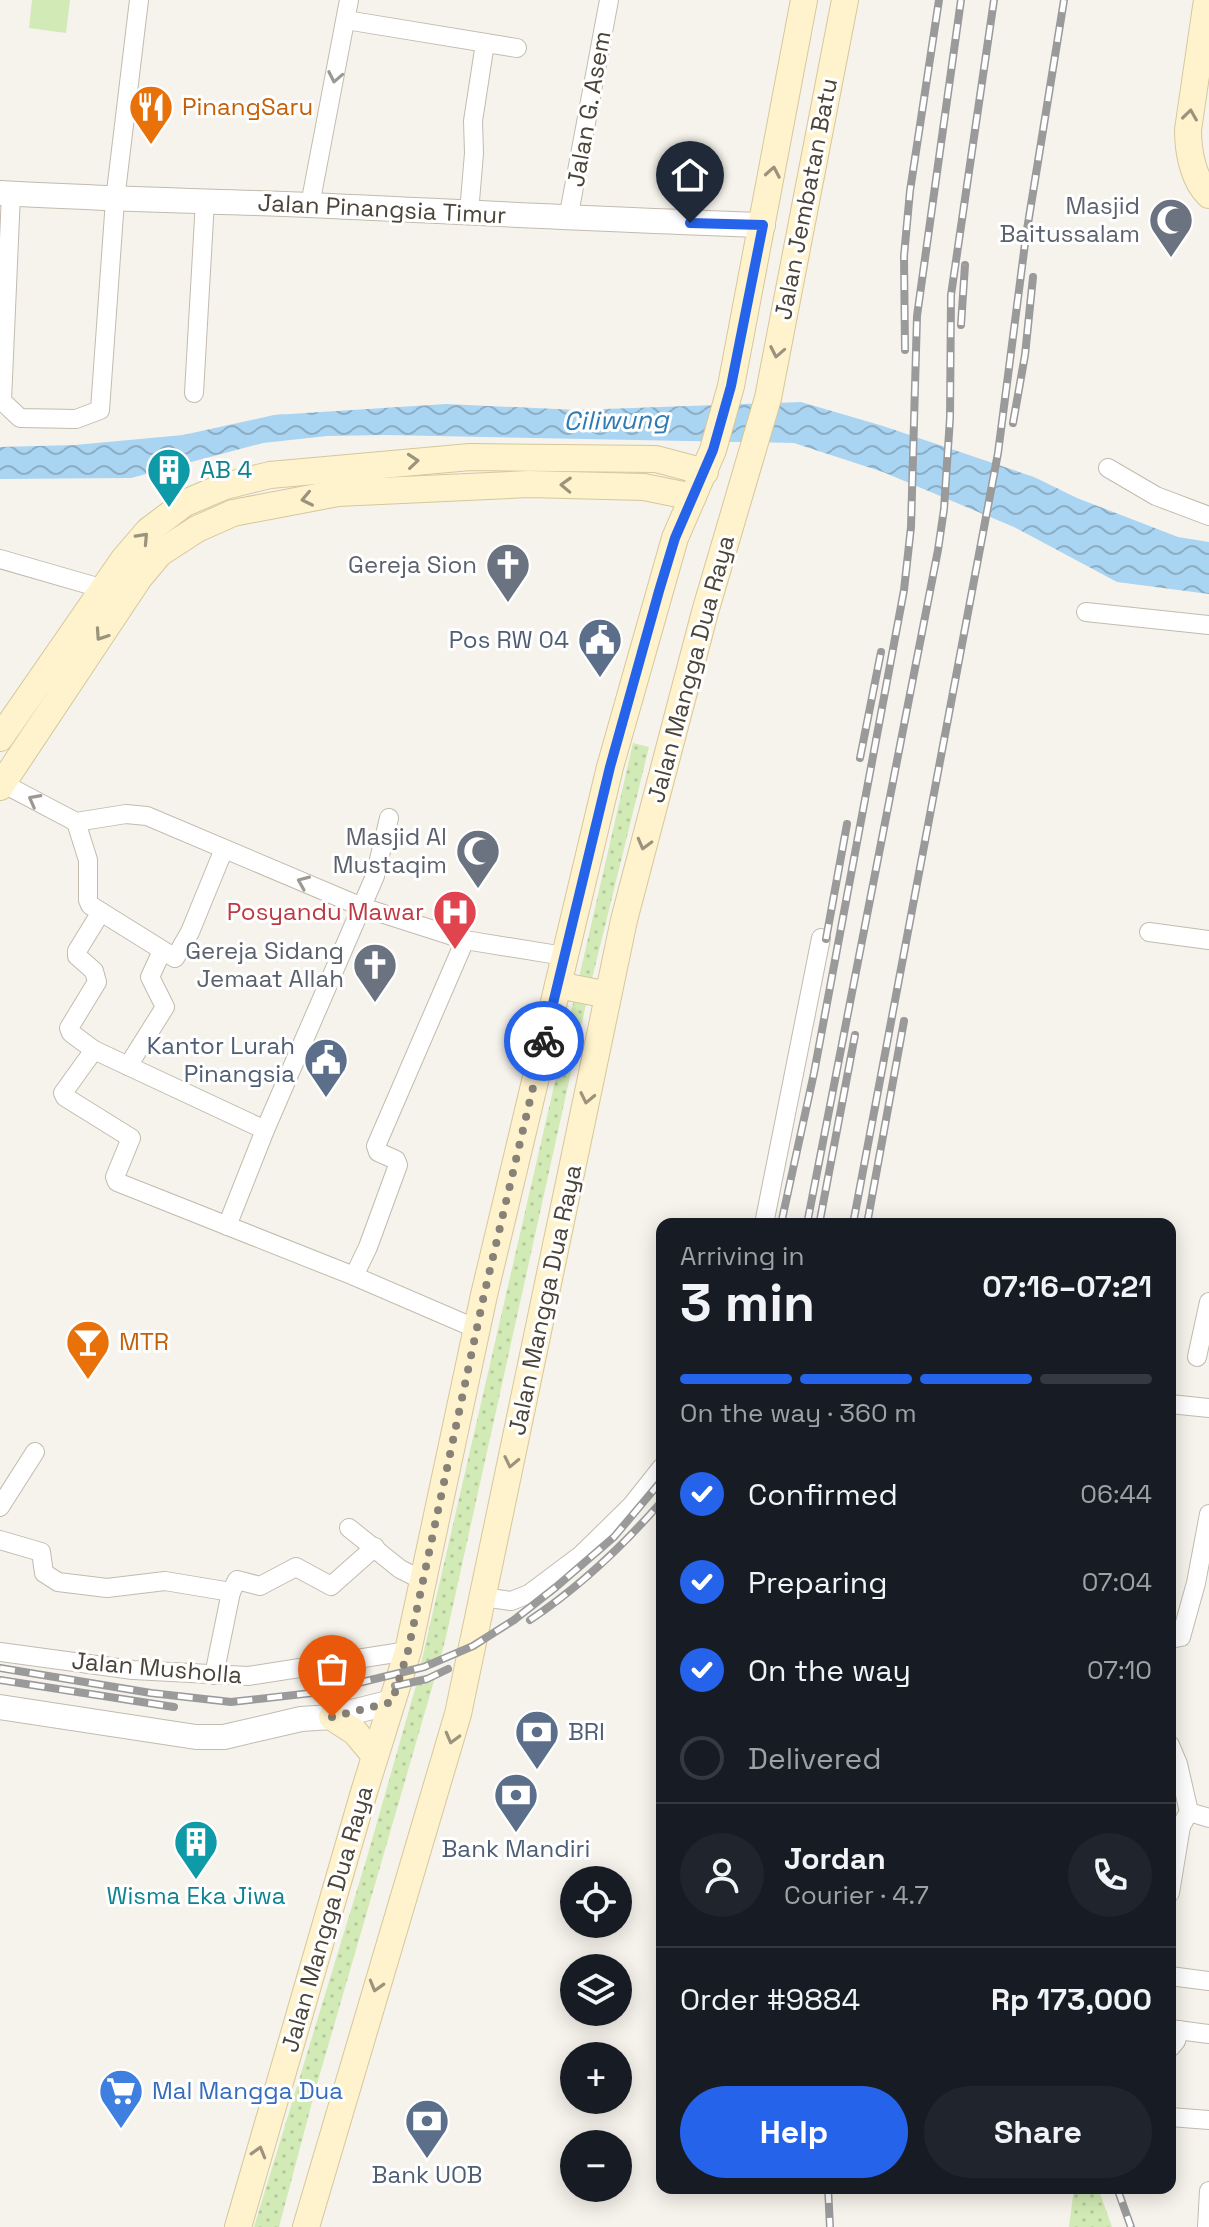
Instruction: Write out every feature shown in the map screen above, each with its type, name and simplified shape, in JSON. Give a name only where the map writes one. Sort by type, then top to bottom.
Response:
[{"type":"main road","name":"Jalan Jembatan Batu","points":[[709,461],[731,386],[804,0]]},
{"type":"main road","name":"Jalan Jembatan Batu","points":[[751,463],[768,398],[845,0]]},
{"type":"main road","points":[[1207,0],[1188,130],[1188,151],[1209,195]]},
{"type":"main road","points":[[468,485],[470,457]]},
{"type":"main road","points":[[0,738],[124,559],[148,531],[185,503],[225,486],[270,475],[470,457],[709,461]]},
{"type":"main road","name":"Jalan Mangga Dua Raya","points":[[238,2227],[408,1651],[477,1329],[610,767],[675,538],[709,461]]},
{"type":"main road","name":"Jalan Mangga Dua Raya","points":[[306,2226],[458,1714],[624,920],[701,627],[751,463]]},
{"type":"main road","points":[[1,785],[139,578],[160,553],[197,529],[233,513],[338,493],[468,485],[644,487],[693,497]]},
{"type":"main road","points":[[558,985],[608,995]]},
{"type":"main road","points":[[332,1717],[355,1732],[375,1756]]},
{"type":"main road","points":[[246,2197],[258,2227]]},
{"type":"street","points":[[6,193],[2,401],[20,418],[76,419],[100,410],[115,200],[139,0]]},
{"type":"street","points":[[310,205],[349,0]]},
{"type":"street","name":"Jalan G. Asem","points":[[568,219],[609,0]]},
{"type":"street","points":[[346,20],[517,48]]},
{"type":"street","points":[[469,213],[473,121],[485,43]]},
{"type":"street","name":"Jalan Pinangsia Timur","points":[[6,193],[763,225]]},
{"type":"street","points":[[194,393],[205,201]]},
{"type":"street","points":[[1108,468],[1156,496],[1209,516]]},
{"type":"street","points":[[0,559],[104,589]]},
{"type":"street","points":[[1086,612],[1209,625]]},
{"type":"street","points":[[1,785],[76,822],[126,814],[147,816],[362,907],[465,940],[564,956]]},
{"type":"street","points":[[227,1226],[375,876],[389,818]]},
{"type":"street","points":[[76,822],[88,860],[90,905],[175,958],[179,955],[224,849]]},
{"type":"street","points":[[101,912],[77,951],[77,956],[94,971],[97,982],[69,1028],[75,1037],[94,1050],[265,1130]]},
{"type":"street","points":[[1149,932],[1209,940]]},
{"type":"street","points":[[765,1218],[821,938]]},
{"type":"street","points":[[354,1276],[398,1165],[396,1160],[378,1152],[376,1146],[465,940]]},
{"type":"street","points":[[128,1066],[165,1007],[150,977],[162,951]]},
{"type":"street","points":[[94,1050],[63,1095],[131,1138],[116,1180],[477,1329]]},
{"type":"street","points":[[1197,1357],[1209,1302]]},
{"type":"street","points":[[1176,1405],[1209,1408]]},
{"type":"street","points":[[0,1507],[35,1452]]},
{"type":"street","points":[[483,1597],[511,1601],[529,1594],[581,1555],[631,1506],[656,1475]]},
{"type":"street","points":[[1176,1638],[1181,1637],[1209,1514]]},
{"type":"street","points":[[349,1528],[400,1569],[422,1580]]},
{"type":"street","points":[[0,1540],[41,1552],[44,1573],[58,1582],[107,1588],[165,1581],[231,1592]]},
{"type":"street","points":[[214,1675],[231,1592],[237,1580],[260,1586],[296,1567],[331,1586],[375,1547]]},
{"type":"street","name":"Jalan Musholla","points":[[0,1652],[133,1670],[248,1676],[408,1651]]},
{"type":"street","points":[[0,1707],[196,1737],[224,1737],[301,1719],[332,1717],[392,1702]]},
{"type":"street","points":[[1176,1783],[1180,1821],[1176,1850]]},
{"type":"street","points":[[1180,1821],[1209,1818]]},
{"type":"street","points":[[1176,1977],[1209,1981]]},
{"type":"street","points":[[1176,2029],[1209,2034]]},
{"type":"street","points":[[1176,2117],[1209,2120]]},
{"type":"street","points":[[1207,2227],[1208,2202]]},
{"type":"green space","points":[[32,0],[70,0],[66,33],[29,28]]},
{"type":"green space","points":[[633,743],[649,747],[589,991],[446,1637],[440,1660],[420,1668]]},
{"type":"green space","points":[[436,1674],[315,2091],[279,2227],[254,2227],[417,1682]]},
{"type":"green space","points":[[1073,2194],[1100,2194],[1112,2227],[1069,2227]]},
{"type":"water","name":"Ciliwung","points":[[801,402],[1034,477],[1077,498],[1178,537],[1209,542],[1209,594],[1117,582],[1014,527],[883,472],[794,443],[327,436],[263,443],[131,478],[0,479],[0,447],[75,445],[183,435],[274,415],[446,404],[578,410]]},
{"type":"railway","points":[[905,350],[904,256],[910,191],[939,0]]},
{"type":"railway","points":[[782,1218],[814,1073],[904,590],[911,527],[917,316],[961,0]]},
{"type":"railway","points":[[808,1218],[938,550],[950,418],[951,295],[994,0]]},
{"type":"railway","points":[[854,1218],[998,453],[1026,236],[1064,0]]},
{"type":"railway","points":[[961,325],[965,265]]},
{"type":"railway","points":[[1013,423],[1025,355],[1033,277]]},
{"type":"railway","points":[[860,758],[881,652]]},
{"type":"railway","points":[[826,939],[847,824]]},
{"type":"railway","points":[[868,1218],[904,1021]]},
{"type":"railway","points":[[820,1218],[855,1035]]},
{"type":"railway","points":[[0,1668],[151,1693],[231,1702],[321,1692],[424,1667],[473,1646],[514,1620],[614,1537],[656,1487]]},
{"type":"railway","points":[[530,1620],[567,1594],[600,1565],[656,1508]]},
{"type":"railway","points":[[395,1686],[427,1679],[448,1669]]},
{"type":"railway","points":[[0,1680],[174,1707]]},
{"type":"railway","points":[[828,2194],[830,2227]]},
{"type":"railway","points":[[1119,2194],[1131,2227]]},
{"type":"way so far","points":[[332,1717],[392,1702],[408,1651],[484,1295],[544,1041]]},
{"type":"place","name":"PinangSaru","points":[[151,146]]},
{"type":"place","name":"Masjid Baitussalam","points":[[1171,259]]},
{"type":"place","name":"AB 4","points":[[169,509]]},
{"type":"place","name":"Gereja Sion","points":[[508,604]]},
{"type":"place","name":"Pos RW 04","points":[[600,679]]},
{"type":"place","name":"Masjid Al Mustaqim","points":[[478,890]]},
{"type":"place","name":"Posyandu Mawar","points":[[455,951]]},
{"type":"place","name":"Gereja Sidang Jemaat Allah","points":[[375,1004]]},
{"type":"place","name":"Kantor Lurah Pinangsia","points":[[326,1099]]},
{"type":"place","name":"MTR","points":[[88,1381]]},
{"type":"place","name":"BRI","points":[[537,1771]]},
{"type":"place","name":"Bank Mandiri","points":[[516,1834]]},
{"type":"place","name":"Wisma Eka Jiwa","points":[[196,1881]]},
{"type":"place","name":"Mal Mangga Dua","points":[[121,2130]]},
{"type":"place","name":"Bank UOB","points":[[427,2160]]},
{"type":"route","points":[[544,1041],[610,767],[659,591],[675,538],[713,450],[731,386],[763,225],[690,223]]}]
